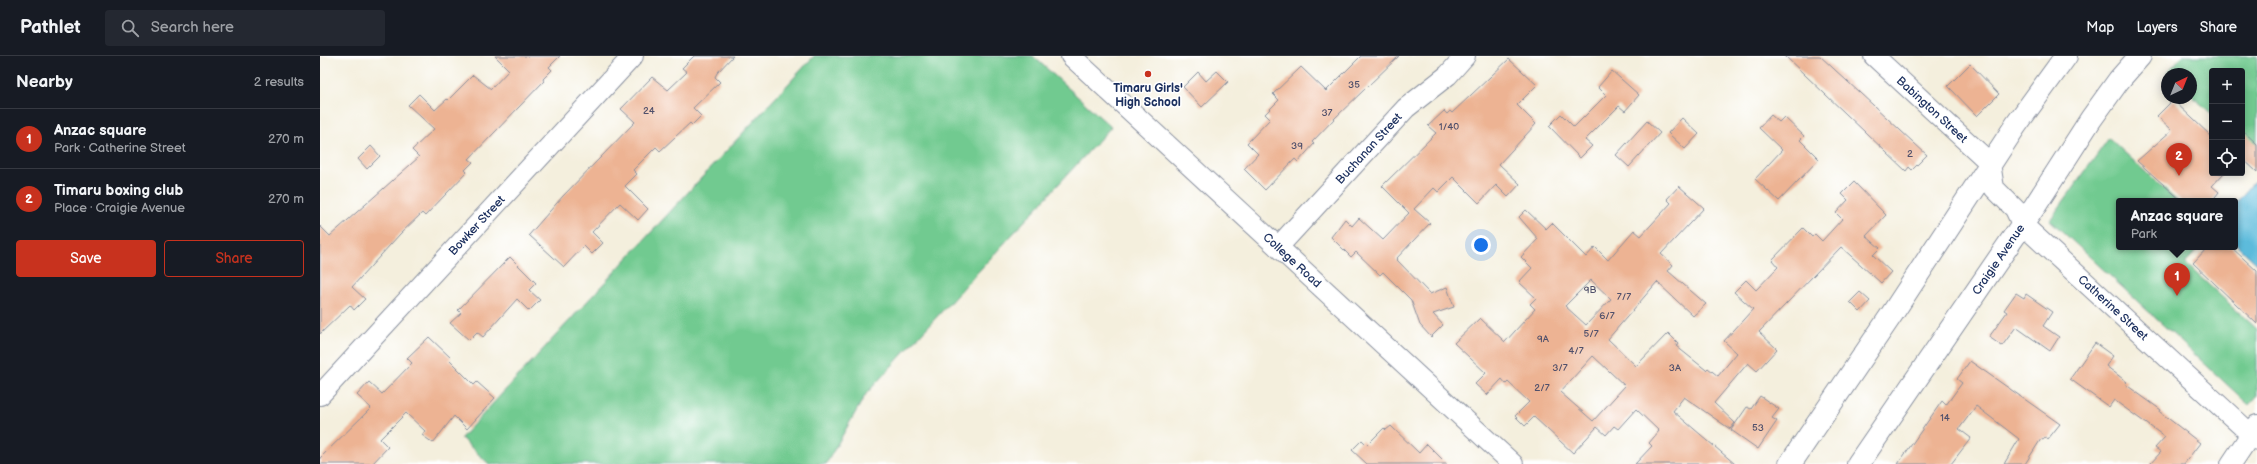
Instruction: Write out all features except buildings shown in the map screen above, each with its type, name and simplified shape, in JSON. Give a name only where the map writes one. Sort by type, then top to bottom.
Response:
[{"type":"highway","points":[[1790,464],[1892,314],[1990,163],[2066,56]]},
{"type":"highway","name":"Craigie Avenue","points":[[1858,464],[2022,224],[2091,119],[2119,80],[2140,56]]},
{"type":"street","name":"Bowker Street","points":[[320,395],[633,56]]},
{"type":"street","name":"College Road","points":[[1071,56],[1513,464]]},
{"type":"street","name":"Buchanan Street","points":[[1278,247],[1406,108],[1448,75],[1465,56]]},
{"type":"street","name":"Babington Street","points":[[1874,56],[1990,163]]},
{"type":"street","name":"Catherine Street","points":[[1990,163],[1994,188],[2015,209],[2022,224],[2255,433]]},
{"type":"street","points":[[2231,464],[2255,433]]},
{"type":"green space","points":[[814,56],[1033,56],[1111,127],[866,394],[826,464],[489,464],[461,438]]},
{"type":"green space","points":[[2182,56],[2257,56],[2257,155],[2245,144],[2245,68],[2209,68],[2209,111],[2197,100],[2197,68],[2171,68]]},
{"type":"green space","points":[[2109,138],[2174,198],[2116,198],[2116,250],[2197,250],[2185,263],[2257,329],[2257,396],[2249,405],[2050,220]]},
{"type":"water","points":[[2254,182],[2257,185],[2257,264],[2238,246],[2238,201]]},
{"type":"place","name":"Timaru Girls' High School","points":[[1148,74]]},
{"type":"place","name":"Timaru boxing club","points":[[2179,176]]},
{"type":"place","name":"Anzac square","points":[[2177,296]]}]
